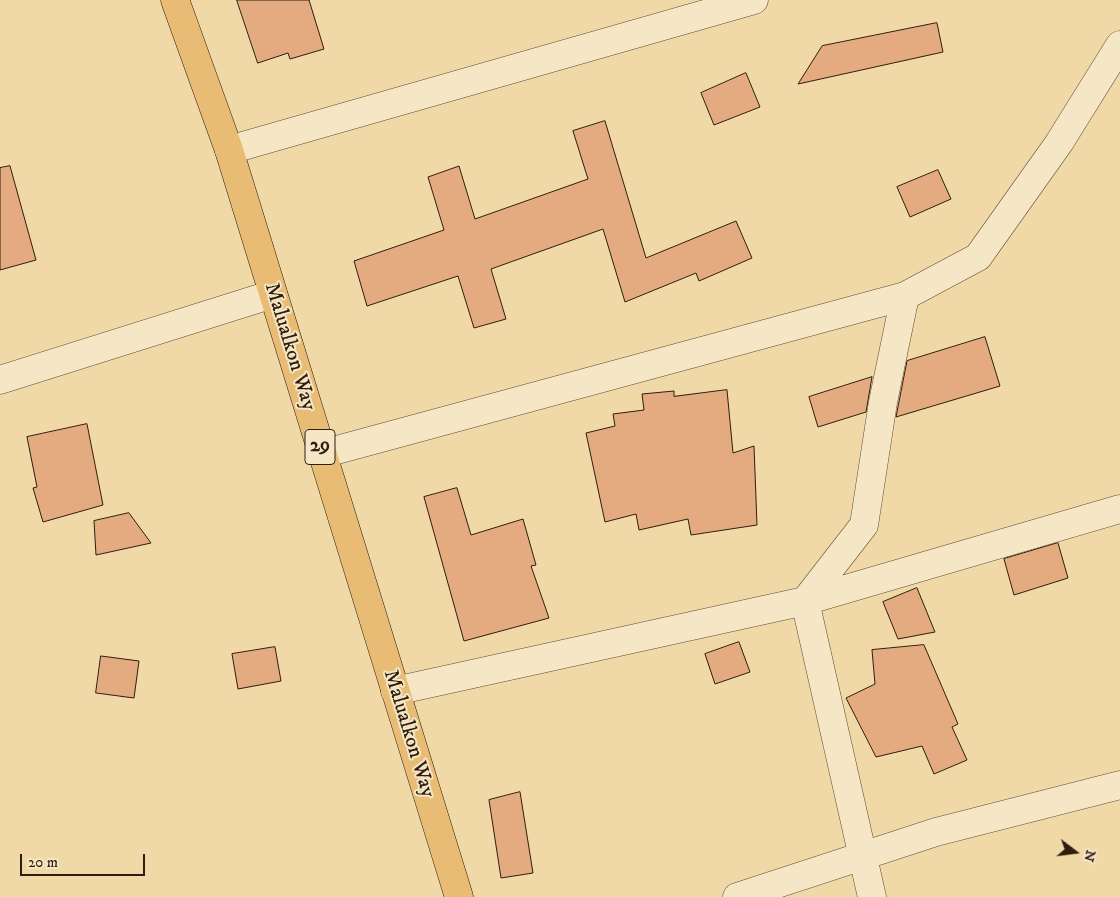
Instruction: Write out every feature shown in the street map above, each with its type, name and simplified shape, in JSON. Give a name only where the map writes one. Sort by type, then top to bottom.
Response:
[{"type":"main road","name":"Malualkon Way","points":[[175,0],[229,150],[459,897]]},
{"type":"street","points":[[229,150],[754,0]]},
{"type":"street","points":[[322,454],[905,296],[978,257],[1059,142],[1120,45]]},
{"type":"street","points":[[0,380],[273,294]]},
{"type":"street","points":[[805,600],[864,525],[884,402],[905,296]]},
{"type":"street","points":[[395,691],[805,600],[1120,509]]},
{"type":"street","points":[[805,600],[872,897]]},
{"type":"street","points":[[737,897],[936,832],[1120,785]]},
{"type":"building","points":[[237,0],[309,0],[324,49],[290,59],[288,53],[258,63]]},
{"type":"building","points":[[937,23],[943,52],[798,84],[822,46]]},
{"type":"building","points":[[746,73],[760,107],[714,125],[701,93]]},
{"type":"building","points":[[605,121],[646,258],[736,221],[752,258],[699,281],[696,273],[625,302],[603,229],[491,269],[506,319],[474,328],[458,276],[367,306],[354,261],[444,230],[428,177],[459,166],[475,219],[588,179],[573,131]]},
{"type":"building","points":[[10,166],[36,260],[0,270],[0,168]]},
{"type":"building","points":[[938,170],[951,199],[910,217],[897,187]]},
{"type":"building","points":[[985,337],[1000,386],[896,417],[907,361]]},
{"type":"building","points":[[872,377],[866,412],[818,427],[809,397]]},
{"type":"building","points":[[727,390],[733,453],[754,446],[757,525],[691,535],[688,519],[639,530],[636,514],[605,522],[586,433],[615,426],[613,414],[644,410],[642,394],[674,391],[674,396]]},
{"type":"building","points":[[87,424],[103,505],[43,522],[33,488],[37,487],[27,437]]},
{"type":"building","points":[[457,488],[471,535],[523,519],[536,565],[531,566],[549,618],[464,641],[424,497]]},
{"type":"building","points":[[129,513],[151,543],[96,555],[94,521]]},
{"type":"building","points":[[1058,543],[1068,578],[1014,595],[1004,559]]},
{"type":"building","points":[[917,588],[935,632],[898,639],[883,602]]},
{"type":"building","points":[[739,642],[750,672],[715,684],[705,654]]},
{"type":"building","points":[[924,645],[958,724],[952,727],[967,760],[934,774],[922,746],[876,757],[846,698],[875,684],[872,650]]},
{"type":"building","points":[[275,647],[281,681],[238,689],[232,654]]},
{"type":"building","points":[[101,656],[139,661],[134,698],[96,693]]},
{"type":"building","points":[[520,792],[533,873],[501,878],[489,800]]}]
